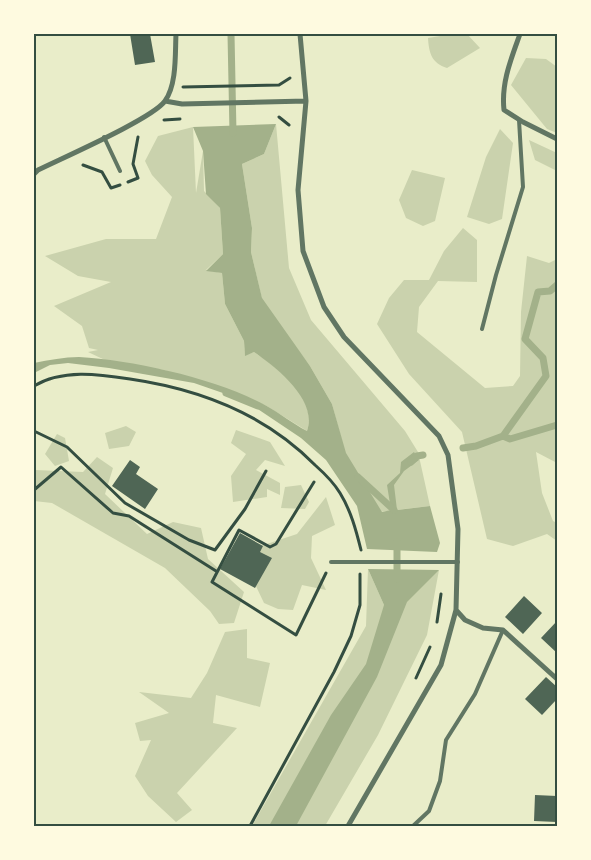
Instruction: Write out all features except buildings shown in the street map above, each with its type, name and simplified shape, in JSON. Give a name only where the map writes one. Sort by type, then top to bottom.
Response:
[{"type":"street","points":[[34,174],[38,170],[148,116],[165,101],[171,85],[176,34]]},
{"type":"street","points":[[300,34],[306,101],[298,190],[303,251],[324,307],[344,337],[439,436],[448,456],[458,528],[456,610],[441,665],[348,826]]},
{"type":"street","points":[[520,34],[505,77],[502,96],[504,110],[519,120],[557,139]]},
{"type":"street","points":[[165,101],[182,104],[306,101]]},
{"type":"street","points":[[456,610],[465,620],[483,628],[503,630],[557,679]]},
{"type":"lane","points":[[482,329],[496,275],[523,187],[519,120]]},
{"type":"lane","points":[[104,137],[120,171]]},
{"type":"lane","points":[[331,562],[367,564],[458,562]]},
{"type":"lane","points":[[413,826],[429,811],[440,781],[446,740],[475,694],[503,630]]},
{"type":"path","points":[[184,87],[279,84]]},
{"type":"path","points":[[280,117],[289,123],[289,130]]},
{"type":"path","points":[[34,386],[48,377],[62,375],[119,377],[153,382],[192,393],[250,415],[302,451],[340,492],[355,525],[361,551],[360,605],[351,636],[334,672],[250,826]]},
{"type":"path","points":[[34,431],[67,447],[126,503],[189,540],[215,550],[246,509],[266,471]]},
{"type":"path","points":[[34,490],[61,468],[113,512],[129,516],[216,571]]},
{"type":"path","points":[[314,482],[276,544],[270,548],[239,530],[216,571],[212,582],[296,635],[331,562]]},
{"type":"path","points":[[435,630],[442,588]]},
{"type":"path","points":[[414,682],[434,639]]},
{"type":"shaded area","points":[[452,34],[467,34],[480,48],[447,68],[432,57],[428,38]]},
{"type":"shaded area","points":[[526,58],[546,59],[557,67],[557,133],[547,129],[511,85]]},
{"type":"shaded area","points":[[276,124],[289,268],[311,320],[405,431],[418,452],[430,506],[379,512],[346,456],[332,404],[310,366],[263,303],[251,252],[252,228],[242,164],[264,154]]},
{"type":"shaded area","points":[[276,124],[264,154],[242,164],[252,228],[251,252],[262,298],[310,366],[332,404],[346,453],[382,512],[391,510],[387,485],[400,473],[401,462],[414,452],[419,460],[404,471],[394,485],[397,510],[430,506],[440,543],[437,552],[367,549],[357,506],[326,460],[301,438],[246,401],[194,383],[109,368],[68,363],[50,365],[34,373],[34,363],[73,357],[125,362],[175,372],[245,396],[271,408],[307,431],[309,419],[307,408],[301,397],[284,376],[254,352],[245,356],[244,341],[225,304],[222,273],[206,271],[223,254],[220,208],[206,194],[203,151],[193,127]]},
{"type":"shaded area","points":[[193,127],[196,193],[203,151],[204,191],[220,208],[223,254],[206,270],[222,273],[225,304],[244,341],[245,355],[254,352],[264,359],[285,376],[302,396],[307,407],[309,419],[307,431],[265,405],[164,370],[107,361],[88,352],[98,350],[89,348],[82,326],[54,306],[111,282],[78,276],[45,256],[106,239],[156,239],[172,197],[152,175],[145,161],[158,136]]},
{"type":"shaded area","points":[[500,129],[513,143],[502,219],[489,224],[467,217],[486,157]]},
{"type":"shaded area","points":[[529,140],[557,153],[557,171],[535,160]]},
{"type":"shaded area","points":[[412,170],[445,178],[435,221],[423,226],[406,218],[399,200]]},
{"type":"shaded area","points":[[463,228],[477,240],[477,282],[438,281],[419,307],[417,332],[485,388],[513,386],[520,376],[521,312],[527,256],[549,263],[557,259],[557,463],[536,452],[542,493],[553,521],[557,523],[557,541],[547,534],[513,546],[487,539],[462,432],[409,374],[377,324],[389,298],[404,280],[429,280],[444,251]]},
{"type":"shaded area","points":[[126,426],[136,432],[129,446],[109,449],[105,433]]},
{"type":"shaded area","points":[[236,430],[270,442],[285,466],[265,460],[256,470],[280,483],[280,495],[267,489],[267,497],[233,502],[231,476],[246,454],[231,443]]},
{"type":"shaded area","points":[[57,434],[65,438],[69,461],[55,466],[45,454]]},
{"type":"shaded area","points":[[97,457],[113,468],[105,494],[147,534],[173,522],[201,528],[208,559],[244,592],[234,623],[219,624],[210,611],[165,568],[52,503],[34,501],[34,465],[35,470],[83,472]]},
{"type":"shaded area","points":[[301,485],[309,502],[305,509],[281,508],[285,487]]},
{"type":"shaded area","points":[[326,497],[335,525],[312,536],[311,558],[326,590],[302,585],[293,610],[278,609],[264,603],[253,580],[246,551],[297,534]]},
{"type":"shaded area","points":[[368,569],[384,605],[439,570],[427,635],[378,735],[325,826],[252,826],[366,626]]},
{"type":"shaded area","points":[[368,569],[439,570],[407,602],[377,677],[296,826],[269,826],[331,715],[366,664],[384,605]]},
{"type":"shaded area","points":[[247,629],[247,658],[270,663],[260,707],[216,695],[213,723],[237,728],[177,793],[192,810],[176,822],[148,796],[135,776],[151,740],[140,741],[135,723],[169,713],[139,692],[191,698],[207,673],[225,632]]},
{"type":"waterway","points":[[231,34],[233,133]]},
{"type":"waterway","points":[[463,448],[476,446],[503,436],[546,376],[543,358],[525,339],[538,292],[550,291],[557,285]]},
{"type":"waterway","points":[[226,393],[258,406]]},
{"type":"waterway","points":[[503,436],[510,439],[557,425]]},
{"type":"waterway","points":[[411,462],[417,456],[423,455]]},
{"type":"waterway","points":[[358,477],[394,510]]},
{"type":"waterway","points":[[397,542],[397,579]]}]
